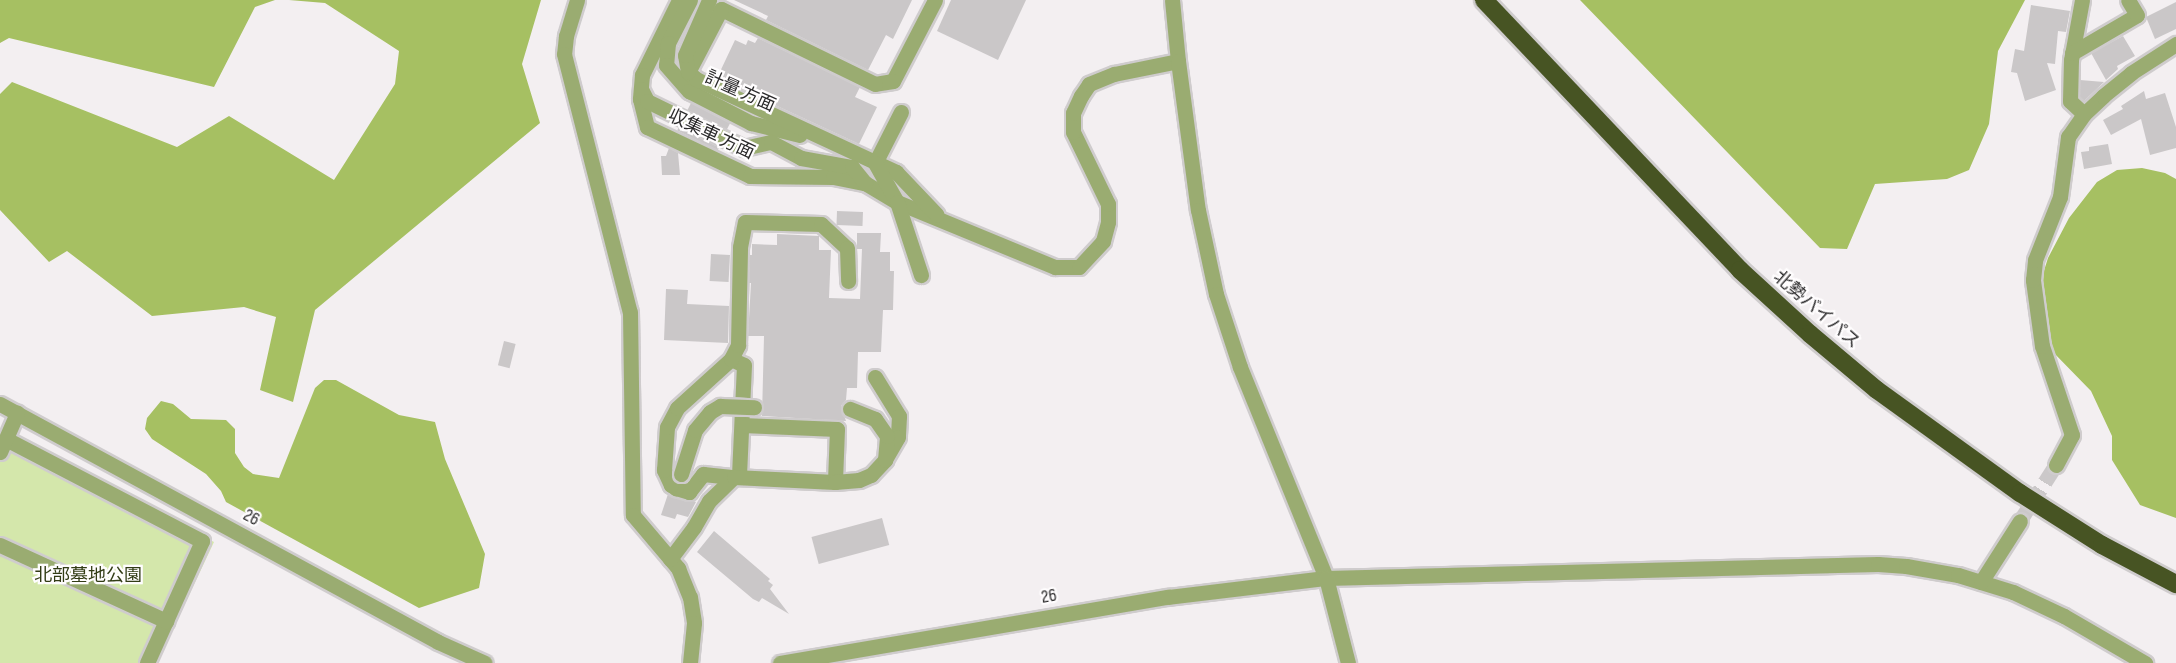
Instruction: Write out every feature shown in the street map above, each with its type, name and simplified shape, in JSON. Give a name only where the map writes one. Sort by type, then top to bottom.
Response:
[{"type":"highway","name":"北勢バイパス","points":[[1484,0],[1740,270],[1810,334],[1895,404],[2020,493],[2102,545],[2176,584]]},
{"type":"street","points":[[577,0],[566,36],[564,54],[630,312],[633,515],[678,568],[690,597],[694,622],[690,663]]},
{"type":"street","points":[[678,0],[642,75],[641,89],[647,101],[744,148],[771,142],[801,158],[852,167],[865,183],[897,202],[1035,261],[1055,267],[1079,267],[1103,241],[1108,222],[1108,204],[1073,132],[1073,113],[1081,96],[1089,84],[1114,74],[1178,61]]},
{"type":"street","points":[[672,72],[666,65],[668,43],[690,0]]},
{"type":"street","points":[[672,72],[672,56],[699,0]]},
{"type":"street","points":[[934,0],[893,81],[876,84],[718,3],[688,72],[696,79],[896,172],[942,221]]},
{"type":"street","points":[[1172,0],[1198,210],[1216,294],[1240,367],[1326,578],[1348,663]]},
{"type":"street","points":[[2082,0],[2072,53],[2070,100],[2084,114]]},
{"type":"street","points":[[2072,53],[2137,15],[2128,0]]},
{"type":"street","points":[[2056,465],[2073,435],[2042,346],[2033,280],[2035,260],[2060,197],[2068,137],[2084,114],[2131,73],[2176,44]]},
{"type":"street","name":"計量 方面","points":[[672,72],[689,91],[752,123],[836,144]]},
{"type":"street","name":"収集車 方面","points":[[641,89],[640,99],[647,127],[750,176],[833,177],[865,183]]},
{"type":"street","points":[[875,163],[901,112]]},
{"type":"street","points":[[875,163],[897,202],[921,275]]},
{"type":"street","points":[[754,407],[720,406],[710,412],[695,430],[679,481],[671,485],[664,470],[666,427],[669,418],[731,359],[738,345],[740,247],[745,222],[821,225],[847,248],[848,281]]},
{"type":"street","points":[[670,559],[694,527],[708,501],[737,477],[744,365],[731,359]]},
{"type":"street","points":[[679,481],[689,492],[703,474],[835,482],[859,480],[871,475],[885,460],[898,437],[899,416],[875,377]]},
{"type":"street","name":"26","points":[[0,404],[438,642],[485,663]]},
{"type":"street","points":[[850,409],[864,413],[882,428],[886,436],[885,460]]},
{"type":"street","points":[[17,413],[3,446],[202,541],[147,663]]},
{"type":"street","points":[[742,425],[837,429],[835,482]]},
{"type":"street","points":[[1981,582],[2020,521]]},
{"type":"street","points":[[0,545],[166,621]]},
{"type":"street","name":"26","points":[[780,663],[1168,597],[1326,578],[1878,564],[1906,566],[1981,582],[2013,592],[2064,616],[2145,663]]},
{"type":"green space","points":[[0,0],[275,0],[255,7],[214,87],[9,38],[0,43]]},
{"type":"green space","points":[[289,0],[541,0],[522,64],[540,123],[315,310],[293,402],[260,390],[276,317],[244,307],[152,316],[67,251],[49,262],[0,210],[0,94],[12,82],[177,147],[229,116],[334,180],[395,84],[399,51],[325,3]]},
{"type":"green space","points":[[1580,0],[2025,0],[1998,51],[1989,124],[1969,170],[1947,179],[1875,184],[1847,249],[1820,248]]},
{"type":"green space","points":[[2142,168],[2165,173],[2176,179],[2176,518],[2140,505],[2112,460],[2112,436],[2091,391],[2052,351],[2041,280],[2048,258],[2069,218],[2097,182],[2117,170]]},
{"type":"green space","points":[[324,380],[336,380],[399,415],[435,422],[445,459],[485,554],[479,588],[419,608],[226,502],[221,491],[206,474],[152,439],[145,429],[147,418],[161,401],[173,404],[191,419],[226,420],[235,429],[235,453],[244,467],[253,474],[279,478],[315,388]]},
{"type":"green space","name":"北部墓地公園","points":[[0,433],[214,542],[157,663],[0,663]]},
{"type":"building","points":[[734,0],[912,0],[893,39],[886,35],[868,70],[766,20],[768,16]]},
{"type":"building","points":[[951,0],[1026,0],[998,60],[937,31]]},
{"type":"building","points":[[2176,2],[2176,29],[2155,39],[2146,17]]},
{"type":"building","points":[[2031,5],[2070,11],[2066,32],[2058,31],[2055,64],[2047,63],[2056,90],[2025,101],[2017,73],[2011,72],[2015,49],[2024,51]]},
{"type":"building","points":[[2123,36],[2135,56],[2117,66],[2118,69],[2106,80],[2091,53]]},
{"type":"building","points":[[758,38],[860,87],[855,97],[877,107],[859,144],[717,78],[735,40],[746,45],[748,40],[755,43]]},
{"type":"building","points":[[2080,80],[2104,82],[2084,101],[2080,97]]},
{"type":"building","points":[[2144,91],[2146,99],[2165,93],[2176,127],[2176,148],[2150,155],[2141,119],[2111,135],[2103,120],[2123,109],[2121,106]]},
{"type":"building","points":[[691,103],[730,123],[727,130],[687,110]]},
{"type":"building","points":[[679,127],[719,147],[717,151],[677,131]]},
{"type":"building","points":[[2108,144],[2112,164],[2084,169],[2081,152],[2089,151],[2089,147]]},
{"type":"building","points":[[669,148],[678,153],[680,175],[662,175],[661,156],[666,156]]},
{"type":"building","points":[[837,211],[863,212],[862,226],[837,225]]},
{"type":"building","points":[[857,233],[881,233],[880,252],[890,252],[890,271],[894,271],[893,310],[883,310],[881,352],[858,352],[857,388],[847,388],[846,400],[841,406],[846,421],[762,416],[764,336],[748,336],[752,244],[777,245],[777,234],[819,236],[819,250],[831,250],[829,298],[860,299],[862,249],[857,249]]},
{"type":"building","points":[[711,254],[730,255],[729,282],[710,281]]},
{"type":"building","points":[[666,289],[688,290],[687,304],[729,306],[728,343],[664,340]]},
{"type":"building","points":[[504,341],[516,344],[510,368],[498,365]]},
{"type":"building","points":[[668,494],[696,502],[688,517],[677,514],[675,519],[661,515]]},
{"type":"building","points":[[882,518],[889,545],[819,564],[811,537]]},
{"type":"building","points":[[714,531],[770,579],[768,581],[773,585],[770,589],[789,614],[762,598],[759,602],[753,599],[697,552]]},
{"type":"tunnel","points":[[2020,521],[2056,465]]}]
